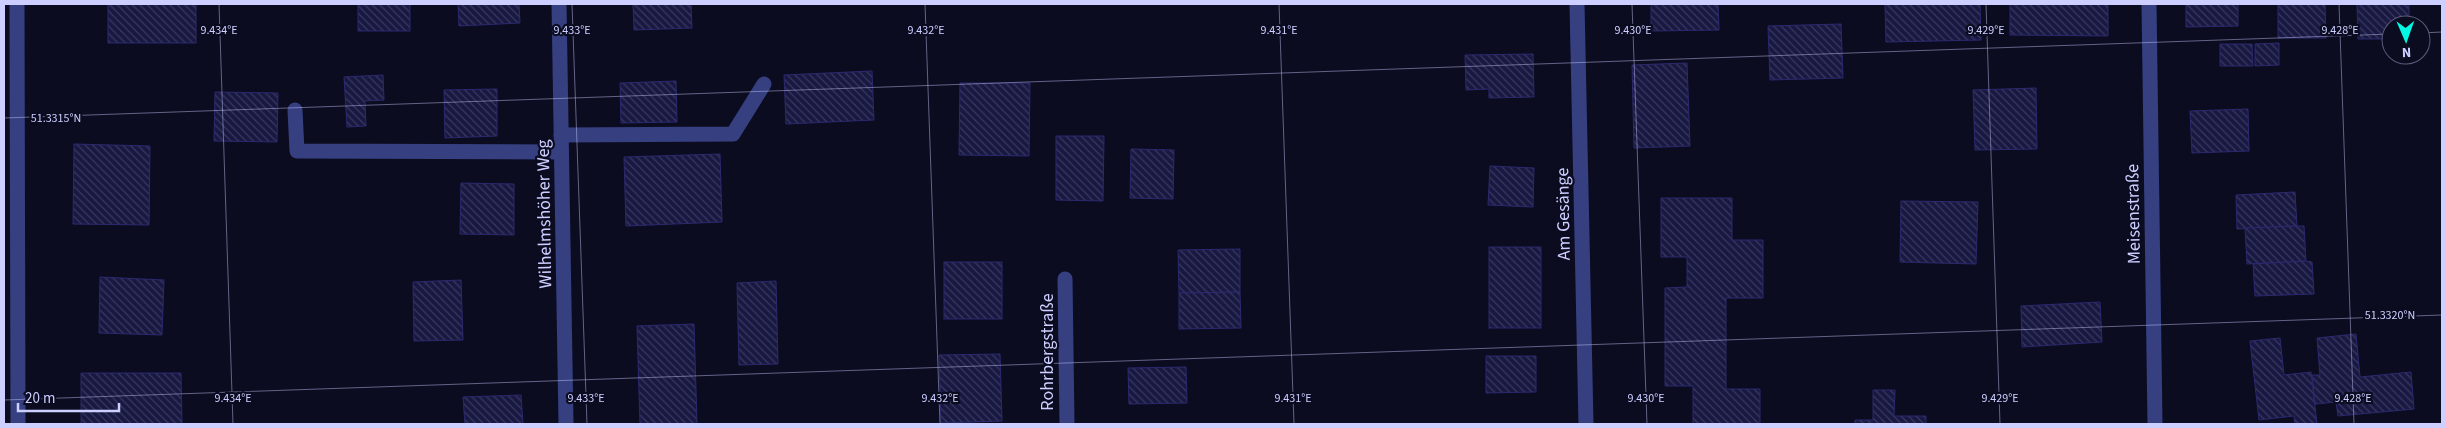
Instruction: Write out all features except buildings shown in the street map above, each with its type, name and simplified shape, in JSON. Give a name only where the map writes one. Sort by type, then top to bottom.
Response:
[{"type":"street","points":[[17,4],[10,64],[18,424]]},
{"type":"street","name":"Wilhelmshöher Weg","points":[[559,4],[566,424]]},
{"type":"street","name":"Am Gesänge","points":[[1577,4],[1586,424]]},
{"type":"street","name":"Meisenstraße","points":[[2149,4],[2155,424]]},
{"type":"street","points":[[561,135],[734,134],[764,84]]},
{"type":"street","points":[[296,110],[297,151],[561,152]]},
{"type":"street","name":"Rohrbergstraße","points":[[1065,278],[1067,424]]}]
